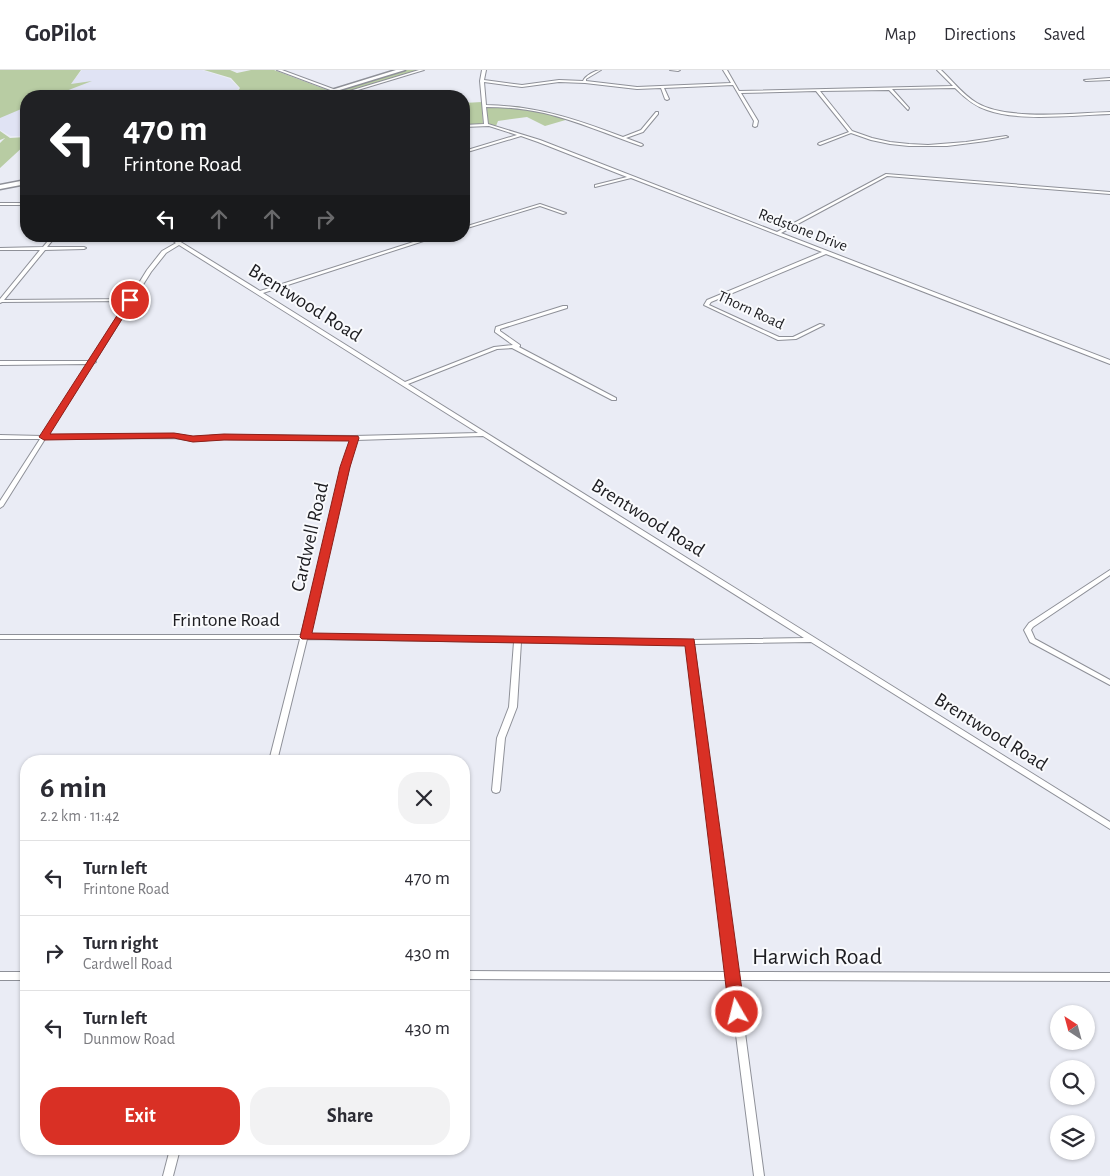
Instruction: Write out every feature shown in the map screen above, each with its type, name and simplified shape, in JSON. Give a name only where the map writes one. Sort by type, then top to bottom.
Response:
[{"type":"highway","points":[[343,90],[402,70]]},
{"type":"highway","points":[[0,187],[20,183]]},
{"type":"street","points":[[278,70],[327,90]]},
{"type":"street","points":[[345,90],[422,70]]},
{"type":"street","points":[[484,70],[482,81],[486,125]]},
{"type":"street","points":[[584,82],[585,79],[599,70]]},
{"type":"street","points":[[672,70],[678,70]]},
{"type":"street","points":[[729,70],[725,70],[756,121],[755,126]]},
{"type":"street","points":[[939,70],[974,103],[992,111],[1010,115],[1110,113]]},
{"type":"street","points":[[1086,80],[1110,79]]},
{"type":"street","points":[[482,81],[522,86],[559,81],[584,82],[632,88],[733,84]]},
{"type":"street","points":[[662,87],[667,99]]},
{"type":"street","points":[[738,92],[957,87]]},
{"type":"street","points":[[889,88],[908,109]]},
{"type":"street","points":[[817,90],[851,132],[891,143],[924,148],[1006,137]]},
{"type":"street","points":[[485,106],[515,106],[556,113],[641,145]]},
{"type":"street","points":[[622,138],[642,131],[657,113]]},
{"type":"street","name":"Redstone Drive","points":[[470,126],[486,125],[523,135],[1110,362]]},
{"type":"street","points":[[820,144],[851,132]]},
{"type":"street","points":[[470,150],[523,135]]},
{"type":"street","points":[[778,233],[886,175],[1110,193]]},
{"type":"street","points":[[596,186],[631,176]]},
{"type":"street","points":[[0,204],[20,204]]},
{"type":"street","points":[[470,226],[540,205],[564,213]]},
{"type":"street","points":[[0,301],[49,242]]},
{"type":"street","points":[[259,293],[418,242]]},
{"type":"street","points":[[0,506],[160,255],[179,243]]},
{"type":"street","name":"Brentwood Road","points":[[179,243],[1110,826]]},
{"type":"street","points":[[0,249],[84,248]]},
{"type":"street","name":"Thorn Road","points":[[822,325],[794,338],[778,339],[706,305],[709,301],[826,252]]},
{"type":"street","points":[[0,301],[130,300]]},
{"type":"street","points":[[565,307],[498,328],[497,332],[520,348],[614,399]]},
{"type":"street","points":[[404,384],[499,347],[513,346],[520,348]]},
{"type":"street","points":[[0,363],[93,362]]},
{"type":"street","points":[[0,436],[174,436],[193,439],[224,437],[354,438],[485,434]]},
{"type":"street","name":"Cardwell Road","points":[[275,755],[306,637],[345,467],[354,438]]},
{"type":"street","points":[[1110,572],[1075,594],[1031,625],[1027,630],[1032,640],[1110,683]]},
{"type":"street","name":"Frintone Road","points":[[0,637],[306,637],[690,642],[813,640]]},
{"type":"street","points":[[496,790],[501,738],[513,707],[518,640]]},
{"type":"street","points":[[690,642],[759,1176]]},
{"type":"street","name":"Harwich Road","points":[[470,975],[1110,978]]},
{"type":"street","points":[[0,976],[20,976]]},
{"type":"street","points":[[168,1176],[174,1155]]},
{"type":"shaded area","points":[[82,70],[202,70],[230,79],[239,88],[237,90],[57,90],[70,85]]},
{"type":"shaded area","points":[[20,97],[20,136],[11,136],[0,130],[0,99]]},
{"type":"green space","points":[[0,70],[81,70],[71,84],[92,81],[69,90],[20,90],[20,110],[0,118]]},
{"type":"green space","points":[[204,70],[230,70],[237,73],[251,70],[274,70],[327,90],[238,90],[240,88],[231,78]]},
{"type":"green space","points":[[406,70],[421,70],[355,90],[341,90]]},
{"type":"green space","points":[[482,102],[483,125],[470,125],[470,103]]},
{"type":"green space","points":[[517,106],[569,119],[545,126],[527,117],[498,121],[496,126],[488,124],[486,107]]},
{"type":"green space","points":[[0,131],[10,138],[20,137],[20,150],[0,168],[0,143],[5,138],[0,140]]},
{"type":"route","points":[[130,300],[93,362],[44,437],[174,436],[193,439],[224,437],[354,438],[345,467],[306,637],[690,642],[737,1012]]}]
